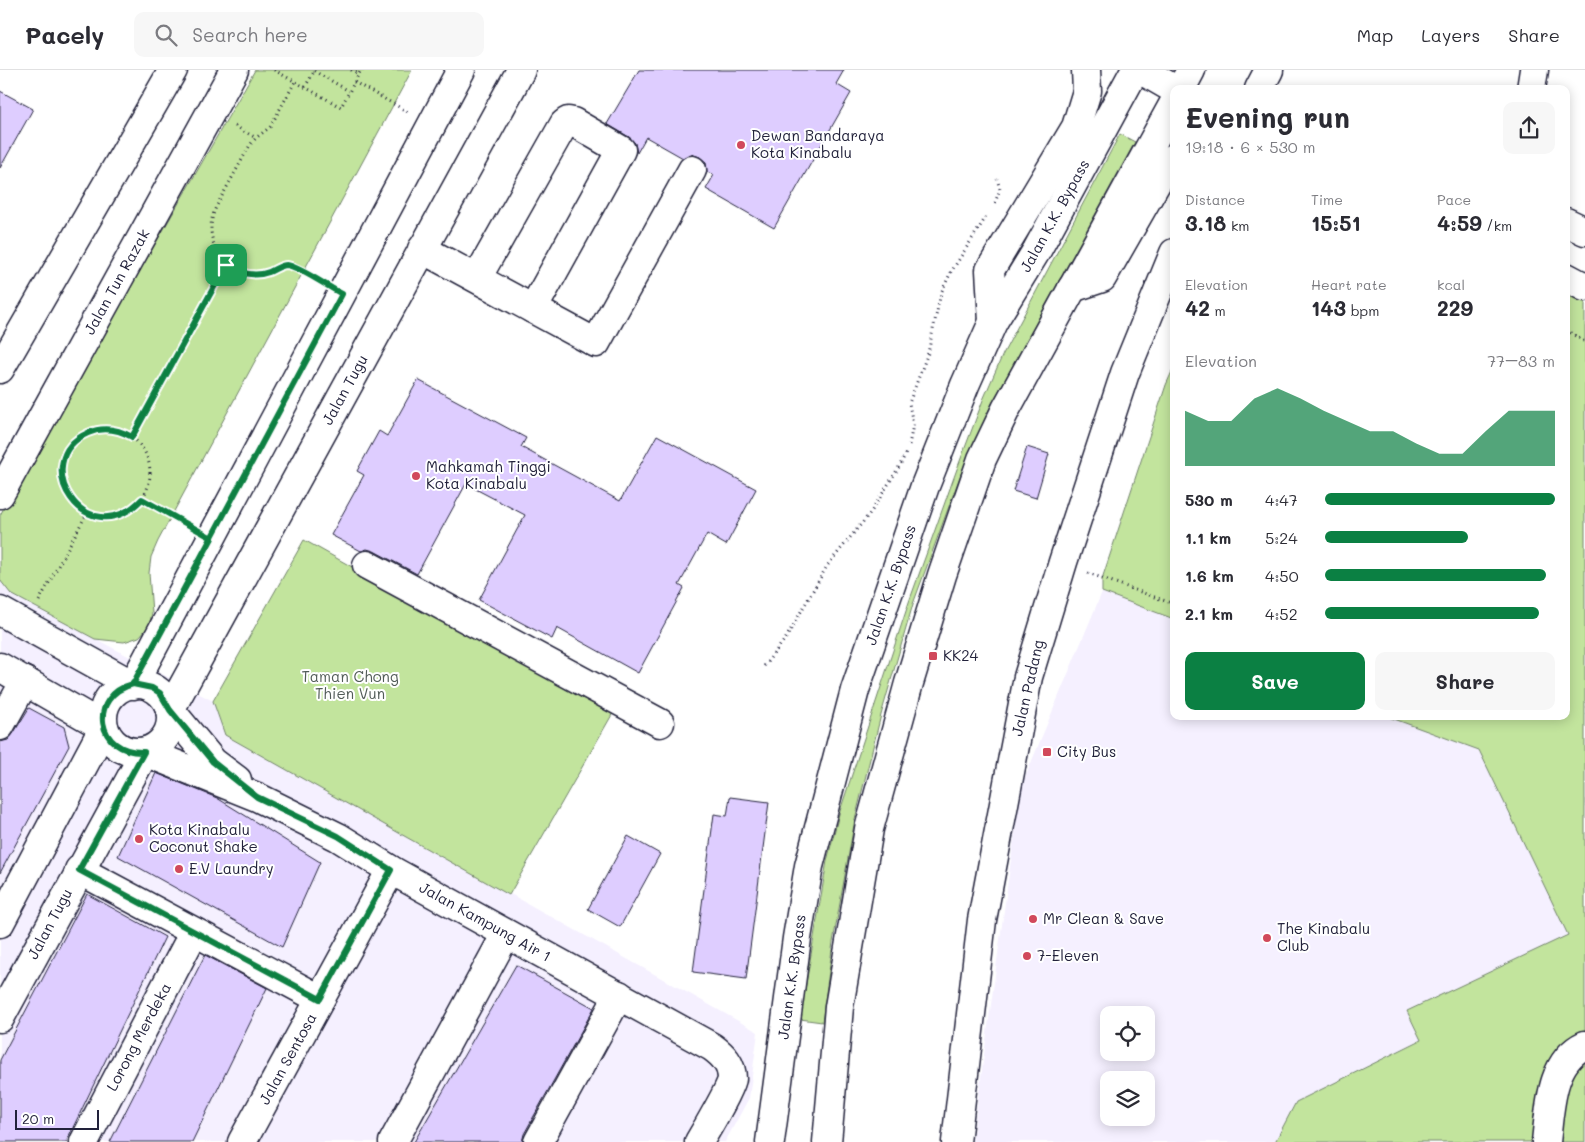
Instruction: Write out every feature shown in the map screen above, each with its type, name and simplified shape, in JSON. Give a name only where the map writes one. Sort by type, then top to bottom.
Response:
[{"type":"main road","points":[[0,369],[7,353],[173,70]]},
{"type":"main road","name":"Jalan Tun Razak","points":[[0,494],[234,70]]},
{"type":"main road","points":[[0,611],[133,684],[152,688],[160,693],[170,710],[171,721],[169,731],[163,740],[155,747],[144,752],[134,752],[119,747],[108,736],[104,727],[103,717],[109,699],[115,692],[133,684],[461,70]]},
{"type":"main road","name":"Jalan Tugu","points":[[170,710],[521,70]]},
{"type":"main road","points":[[993,322],[990,270],[1076,127],[1087,91],[1086,70]]},
{"type":"main road","name":"Jalan K.K. Bypass","points":[[770,1142],[797,938],[809,866],[855,690],[925,486],[993,322],[1037,250],[1135,70]]},
{"type":"main road","points":[[1140,70],[1170,87]]},
{"type":"main road","points":[[1183,85],[1191,70]]},
{"type":"main road","points":[[1251,70],[1253,85]]},
{"type":"main road","points":[[1261,85],[1269,70]]},
{"type":"main road","points":[[1532,85],[1534,70]]},
{"type":"main road","points":[[827,1142],[839,1008],[869,829],[909,683],[942,575],[982,459],[1006,409],[1170,110]]},
{"type":"main road","points":[[477,278],[564,124],[568,121],[573,122],[621,150],[533,309]]},
{"type":"main road","points":[[1072,288],[1102,278],[1170,160]]},
{"type":"main road","points":[[422,249],[596,343],[692,170]]},
{"type":"main road","points":[[1570,224],[1585,231]]},
{"type":"main road","name":"Jalan Padang","points":[[956,1142],[982,920],[1028,677],[1057,578],[1125,373],[1170,263]]},
{"type":"main road","points":[[1570,279],[1585,287]]},
{"type":"main road","points":[[367,565],[660,723]]},
{"type":"main road","points":[[0,667],[104,727]]},
{"type":"main road","points":[[0,726],[25,681]]},
{"type":"main road","name":"Jalan Kampung Air 1","points":[[170,710],[213,762],[257,797]]},
{"type":"main road","points":[[0,923],[104,727]]},
{"type":"main road","name":"Jalan Tugu","points":[[0,1018],[144,752]]},
{"type":"main road","name":"Jalan Kampung Air 1","points":[[144,752],[257,797],[338,836],[391,870],[712,1047],[724,1056],[730,1068],[732,1081],[699,1142]]},
{"type":"main road","points":[[79,870],[320,999]]},
{"type":"main road","name":"Jalan Sentosa","points":[[242,1142],[391,870]]},
{"type":"main road","name":"Lorong Merdeka","points":[[84,1142],[194,932]]},
{"type":"main road","points":[[393,1142],[506,934]]},
{"type":"main road","points":[[538,1142],[619,995]]},
{"type":"main road","points":[[1546,1142],[1552,1094],[1561,1066],[1580,1047],[1585,1045]]},
{"type":"path","points":[[274,70],[341,107],[361,70]]},
{"type":"path","points":[[306,87],[315,70],[349,91]]},
{"type":"path","points":[[351,70],[359,74]]},
{"type":"path","points":[[295,82],[270,127],[256,138],[212,216],[211,235],[217,254],[226,265],[237,272],[259,275],[280,266],[290,266],[342,294]]},
{"type":"path","points":[[354,82],[432,126]]},
{"type":"path","points":[[230,124],[256,138]]},
{"type":"path","points":[[995,204],[1000,189],[997,179]]},
{"type":"path","points":[[764,666],[786,638],[827,566],[871,512],[899,467],[909,445],[913,425],[909,403],[928,353],[940,293],[951,272],[990,211]]},
{"type":"path","points":[[132,437],[226,265]]},
{"type":"path","points":[[1570,333],[1585,342]]},
{"type":"path","points":[[96,430],[121,431],[132,437],[142,447],[149,459],[151,473],[149,486],[142,499],[134,508],[123,514],[111,517],[87,513],[75,505],[67,494],[62,481],[62,467],[66,454],[73,443],[84,435],[96,430]]},
{"type":"path","points":[[61,451],[66,454]]},
{"type":"path","points":[[142,499],[212,538]]},
{"type":"path","points":[[38,604],[87,513]]},
{"type":"path","points":[[1102,579],[1170,603]]},
{"type":"shaded area","points":[[0,580],[11,594],[213,701],[225,735],[758,1032],[749,1098],[725,1142],[0,1142]]},
{"type":"shaded area","points":[[1102,592],[1170,618],[1170,720],[1397,720],[1479,750],[1569,935],[1407,1011],[1422,1040],[1296,1102],[1275,1142],[972,1142],[1021,787]]},
{"type":"green space","points":[[255,70],[412,70],[158,541],[151,557],[149,573],[152,613],[149,626],[139,637],[124,642],[95,639],[11,594],[0,580],[0,515]]},
{"type":"green space","points":[[1120,134],[1135,142],[991,405],[962,471],[913,604],[881,715],[855,819],[833,942],[822,1022],[800,1019],[827,861],[839,814],[909,602],[957,469],[1003,354]]},
{"type":"green space","points":[[1570,295],[1585,302],[1585,1142],[1275,1142],[1296,1102],[1421,1040],[1407,1011],[1568,935],[1479,750],[1397,720],[1570,720]]},
{"type":"green space","points":[[1170,376],[1170,618],[1102,592],[1102,579]]},
{"type":"green space","name":"Taman Chong Thien Vun","points":[[304,540],[613,713],[509,895],[225,735],[213,701]]},
{"type":"building","name":"Dewan Bandaraya Kota Kinabalu","points":[[639,70],[844,70],[836,84],[851,93],[774,228],[706,189],[714,175],[707,172],[706,162],[700,157],[691,154],[683,158],[646,137],[637,153],[635,143],[629,137],[607,124]]},
{"type":"building","points":[[0,91],[33,109],[0,168]]},
{"type":"building","points":[[418,380],[526,438],[521,447],[620,501],[657,435],[756,489],[726,545],[707,534],[679,585],[684,588],[638,673],[557,628],[552,639],[479,600],[525,515],[466,484],[417,574],[374,551],[367,549],[361,551],[331,535],[364,475],[357,471],[379,431],[387,436]]},
{"type":"building","points":[[1027,447],[1049,454],[1036,498],[1013,491]]},
{"type":"building","points":[[29,708],[64,727],[69,746],[0,873],[0,742],[8,740]]},
{"type":"building","points":[[156,773],[217,798],[320,862],[282,947],[118,856]]},
{"type":"building","points":[[730,797],[769,802],[746,979],[693,972],[714,814],[727,816]]},
{"type":"building","points":[[628,836],[660,854],[620,927],[588,909]]},
{"type":"building","points":[[87,894],[165,937],[66,1142],[0,1142],[0,1060]]},
{"type":"building","points":[[205,955],[267,988],[192,1142],[110,1142]]},
{"type":"building","points":[[516,965],[594,1008],[524,1134],[522,1142],[414,1142]]},
{"type":"place","name":"Dewan Bandaraya Kota Kinabalu","points":[[741,145]]},
{"type":"place","name":"Mahkamah Tinggi Kota Kinabalu","points":[[416,476]]},
{"type":"place","name":"KK24","points":[[933,656]]},
{"type":"place","name":"City Bus","points":[[1047,752]]},
{"type":"place","name":"Kota Kinabalu Coconut Shake","points":[[139,839]]},
{"type":"place","name":"E.V Laundry","points":[[179,869]]},
{"type":"place","name":"Mr Clean & Save","points":[[1033,919]]},
{"type":"place","name":"The Kinabalu Club","points":[[1267,938]]},
{"type":"place","name":"7-Eleven","points":[[1027,956]]},
{"type":"route","points":[[226,265],[132,437],[121,431],[108,429],[96,430],[84,435],[73,443],[66,454],[62,467],[62,481],[67,494],[75,505],[87,513],[111,517],[123,514],[134,508],[142,499],[212,538],[133,684],[143,685],[160,693],[170,710],[213,762],[257,797],[338,836],[391,870],[320,999],[79,870],[144,752],[124,750],[108,736],[104,727],[103,717],[109,699],[115,692],[133,684],[186,587],[342,294],[290,266],[280,266],[259,275],[249,275],[237,272],[226,265]]}]
